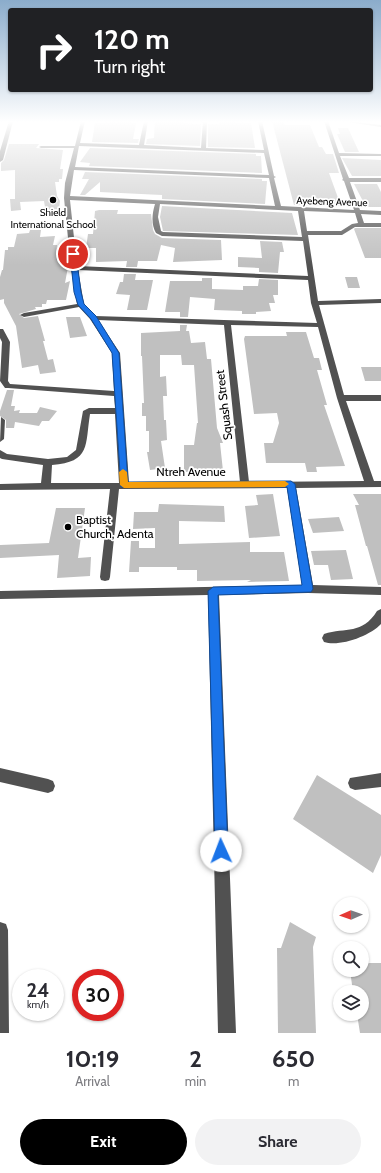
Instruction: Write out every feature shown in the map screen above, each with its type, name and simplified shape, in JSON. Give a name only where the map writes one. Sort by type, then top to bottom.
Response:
[{"type":"street","points":[[71,169],[68,183],[68,198],[74,268],[81,305],[93,318],[116,353],[119,411],[120,485],[105,577]]},
{"type":"street","points":[[98,169],[273,177]]},
{"type":"street","points":[[271,169],[278,208]]},
{"type":"street","points":[[342,169],[362,224]]},
{"type":"street","points":[[346,180],[381,180]]},
{"type":"street","name":"Ayebeng Avenue","points":[[68,198],[381,212]]},
{"type":"street","points":[[158,202],[155,216],[156,225],[158,232],[162,234],[305,236],[342,233],[354,225],[381,224]]},
{"type":"street","points":[[301,209],[315,303],[320,325],[341,398],[370,484]]},
{"type":"street","points":[[74,268],[311,278]]},
{"type":"street","points":[[315,303],[381,301]]},
{"type":"street","points":[[24,315],[81,305]]},
{"type":"street","points":[[93,318],[320,325]]},
{"type":"street","name":"Squash Street","points":[[227,323],[245,485]]},
{"type":"street","points":[[0,331],[3,342],[4,381],[8,386],[118,394]]},
{"type":"street","points":[[341,398],[381,398]]},
{"type":"street","points":[[0,453],[5,457],[48,462],[64,461],[77,456],[80,451],[86,413],[89,411],[119,411]]},
{"type":"street","points":[[0,439],[1,420]]},
{"type":"street","points":[[46,486],[48,462]]},
{"type":"street","points":[[291,484],[308,589]]},
{"type":"street","name":"Ntreh Avenue","points":[[0,487],[381,484]]},
{"type":"street","points":[[0,595],[308,589],[381,591]]},
{"type":"street","points":[[213,591],[227,1033]]},
{"type":"street","points":[[328,638],[352,635],[371,629],[381,614]]},
{"type":"street","points":[[0,774],[48,786]]},
{"type":"street","points":[[355,783],[381,780]]},
{"type":"street","points":[[0,930],[0,1033]]},
{"type":"building","points":[[1,169],[63,169],[62,179],[59,179],[59,182],[55,182],[57,196],[60,201],[59,209],[49,210],[48,207],[45,207],[44,201],[20,202],[21,210],[11,211],[10,199],[15,199],[15,170],[1,171]]},
{"type":"building","points":[[168,169],[262,169],[262,173]]},
{"type":"building","points":[[285,169],[338,169],[339,173],[329,173],[341,206],[294,205]]},
{"type":"building","points":[[348,169],[381,169],[381,176],[352,176]]},
{"type":"building","points":[[85,172],[262,179],[262,181],[267,181],[265,204],[162,199],[162,195],[100,192],[100,182],[85,195],[80,195],[89,179],[82,179]]},
{"type":"building","points":[[354,184],[377,184],[381,192],[381,207],[366,207]]},
{"type":"building","points":[[162,206],[292,213],[298,235],[163,231],[160,217]]},
{"type":"building","points":[[118,210],[117,214],[151,214],[153,230],[155,234],[162,238],[221,240],[222,260],[173,262],[175,248],[161,245],[157,261],[138,261],[137,267],[126,267],[127,261],[96,262],[96,248],[86,248],[88,234],[93,234],[95,211]]},
{"type":"building","points":[[381,228],[381,258],[365,258],[354,229]]},
{"type":"building","points":[[30,230],[41,230],[40,237],[55,236],[53,245],[57,245],[56,253],[68,252],[68,267],[65,283],[70,281],[66,300],[47,300],[46,304],[42,304],[42,307],[35,307],[36,309],[19,314],[24,318],[38,316],[45,341],[43,341],[48,360],[53,359],[56,372],[40,374],[38,365],[22,368],[16,326],[4,303],[4,299],[0,300],[0,277],[3,270],[5,250],[8,250],[8,247],[14,247],[17,234],[29,233]]},
{"type":"building","points":[[260,241],[282,242],[284,252],[280,252],[278,273],[259,272],[259,268],[238,267],[238,257],[262,258]]},
{"type":"building","points":[[124,274],[136,274],[135,280],[153,280],[147,310],[127,310],[130,295],[116,294],[120,282],[123,282]]},
{"type":"building","points":[[345,277],[357,277],[360,288],[348,288]]},
{"type":"building","points":[[202,278],[212,278],[212,289],[243,290],[243,286],[258,286],[259,279],[278,280],[278,295],[273,295],[275,303],[269,303],[271,311],[256,312],[256,314],[242,314],[242,311],[214,310],[215,299],[190,297],[188,317],[180,317],[180,312],[165,312],[170,281],[202,281]]},
{"type":"building","points":[[66,317],[80,317],[87,336],[70,338]]},
{"type":"building","points":[[180,325],[187,325],[186,331],[189,331],[191,343],[205,342],[207,359],[211,359],[217,428],[223,443],[220,443],[223,471],[184,472],[184,445],[194,445],[198,423],[194,365],[182,365],[181,355],[160,355],[160,377],[166,376],[167,396],[163,396],[167,440],[161,441],[165,468],[150,470],[147,452],[149,452],[149,431],[146,431],[146,416],[142,416],[142,403],[144,403],[141,333],[180,331]]},
{"type":"building","points":[[286,332],[306,332],[314,358],[319,358],[322,370],[317,370],[327,405],[324,405],[345,466],[316,467],[317,472],[307,472],[305,463],[266,463],[264,443],[273,443],[279,423],[277,413],[254,414],[244,339],[245,336],[287,336]]},
{"type":"building","points":[[361,367],[381,367],[381,381],[365,381]]},
{"type":"building","points":[[7,390],[14,390],[11,406],[15,406],[14,411],[20,410],[19,413],[37,413],[40,407],[57,411],[49,421],[42,421],[39,426],[15,422],[14,428],[6,428],[6,420],[0,416],[0,411]]},
{"type":"building","points":[[273,494],[280,536],[249,538],[245,506],[258,505],[256,495]]},
{"type":"building","points":[[353,494],[381,494],[381,585],[378,585],[366,546],[355,505],[359,505]]},
{"type":"building","points":[[159,504],[224,506],[225,522],[179,521],[179,544],[250,542],[250,552],[284,552],[289,581],[197,581],[197,570],[177,570],[177,567],[139,567],[139,572],[129,572],[131,541],[139,541],[139,548],[155,548],[155,528],[133,529],[134,512],[158,512]]},
{"type":"building","points":[[56,508],[85,508],[78,558],[91,557],[90,576],[57,578],[59,555],[0,558],[0,545],[49,543]]},
{"type":"building","points":[[339,517],[344,531],[313,533],[308,519]]},
{"type":"building","points":[[346,550],[353,579],[331,580],[328,565],[314,565],[311,551]]},
{"type":"building","points":[[317,775],[381,815],[381,855],[373,873],[293,819]]},
{"type":"building","points":[[290,922],[316,937],[313,947],[316,1033],[278,1033],[277,948],[281,948]]},
{"type":"building","points":[[369,963],[381,963],[381,1033],[360,1033],[358,1021],[369,1021],[369,985],[352,985],[351,977],[369,977]]},
{"type":"slow traffic","points":[[123,472],[124,485],[285,484]]},
{"type":"place","name":"Shield International School","points":[[53,200]]},
{"type":"place","name":"Baptist Church, Adenta","points":[[68,527]]},
{"type":"route","points":[[73,254],[81,305],[93,318],[116,353],[124,485],[291,484],[308,589],[213,591],[221,851]]}]
